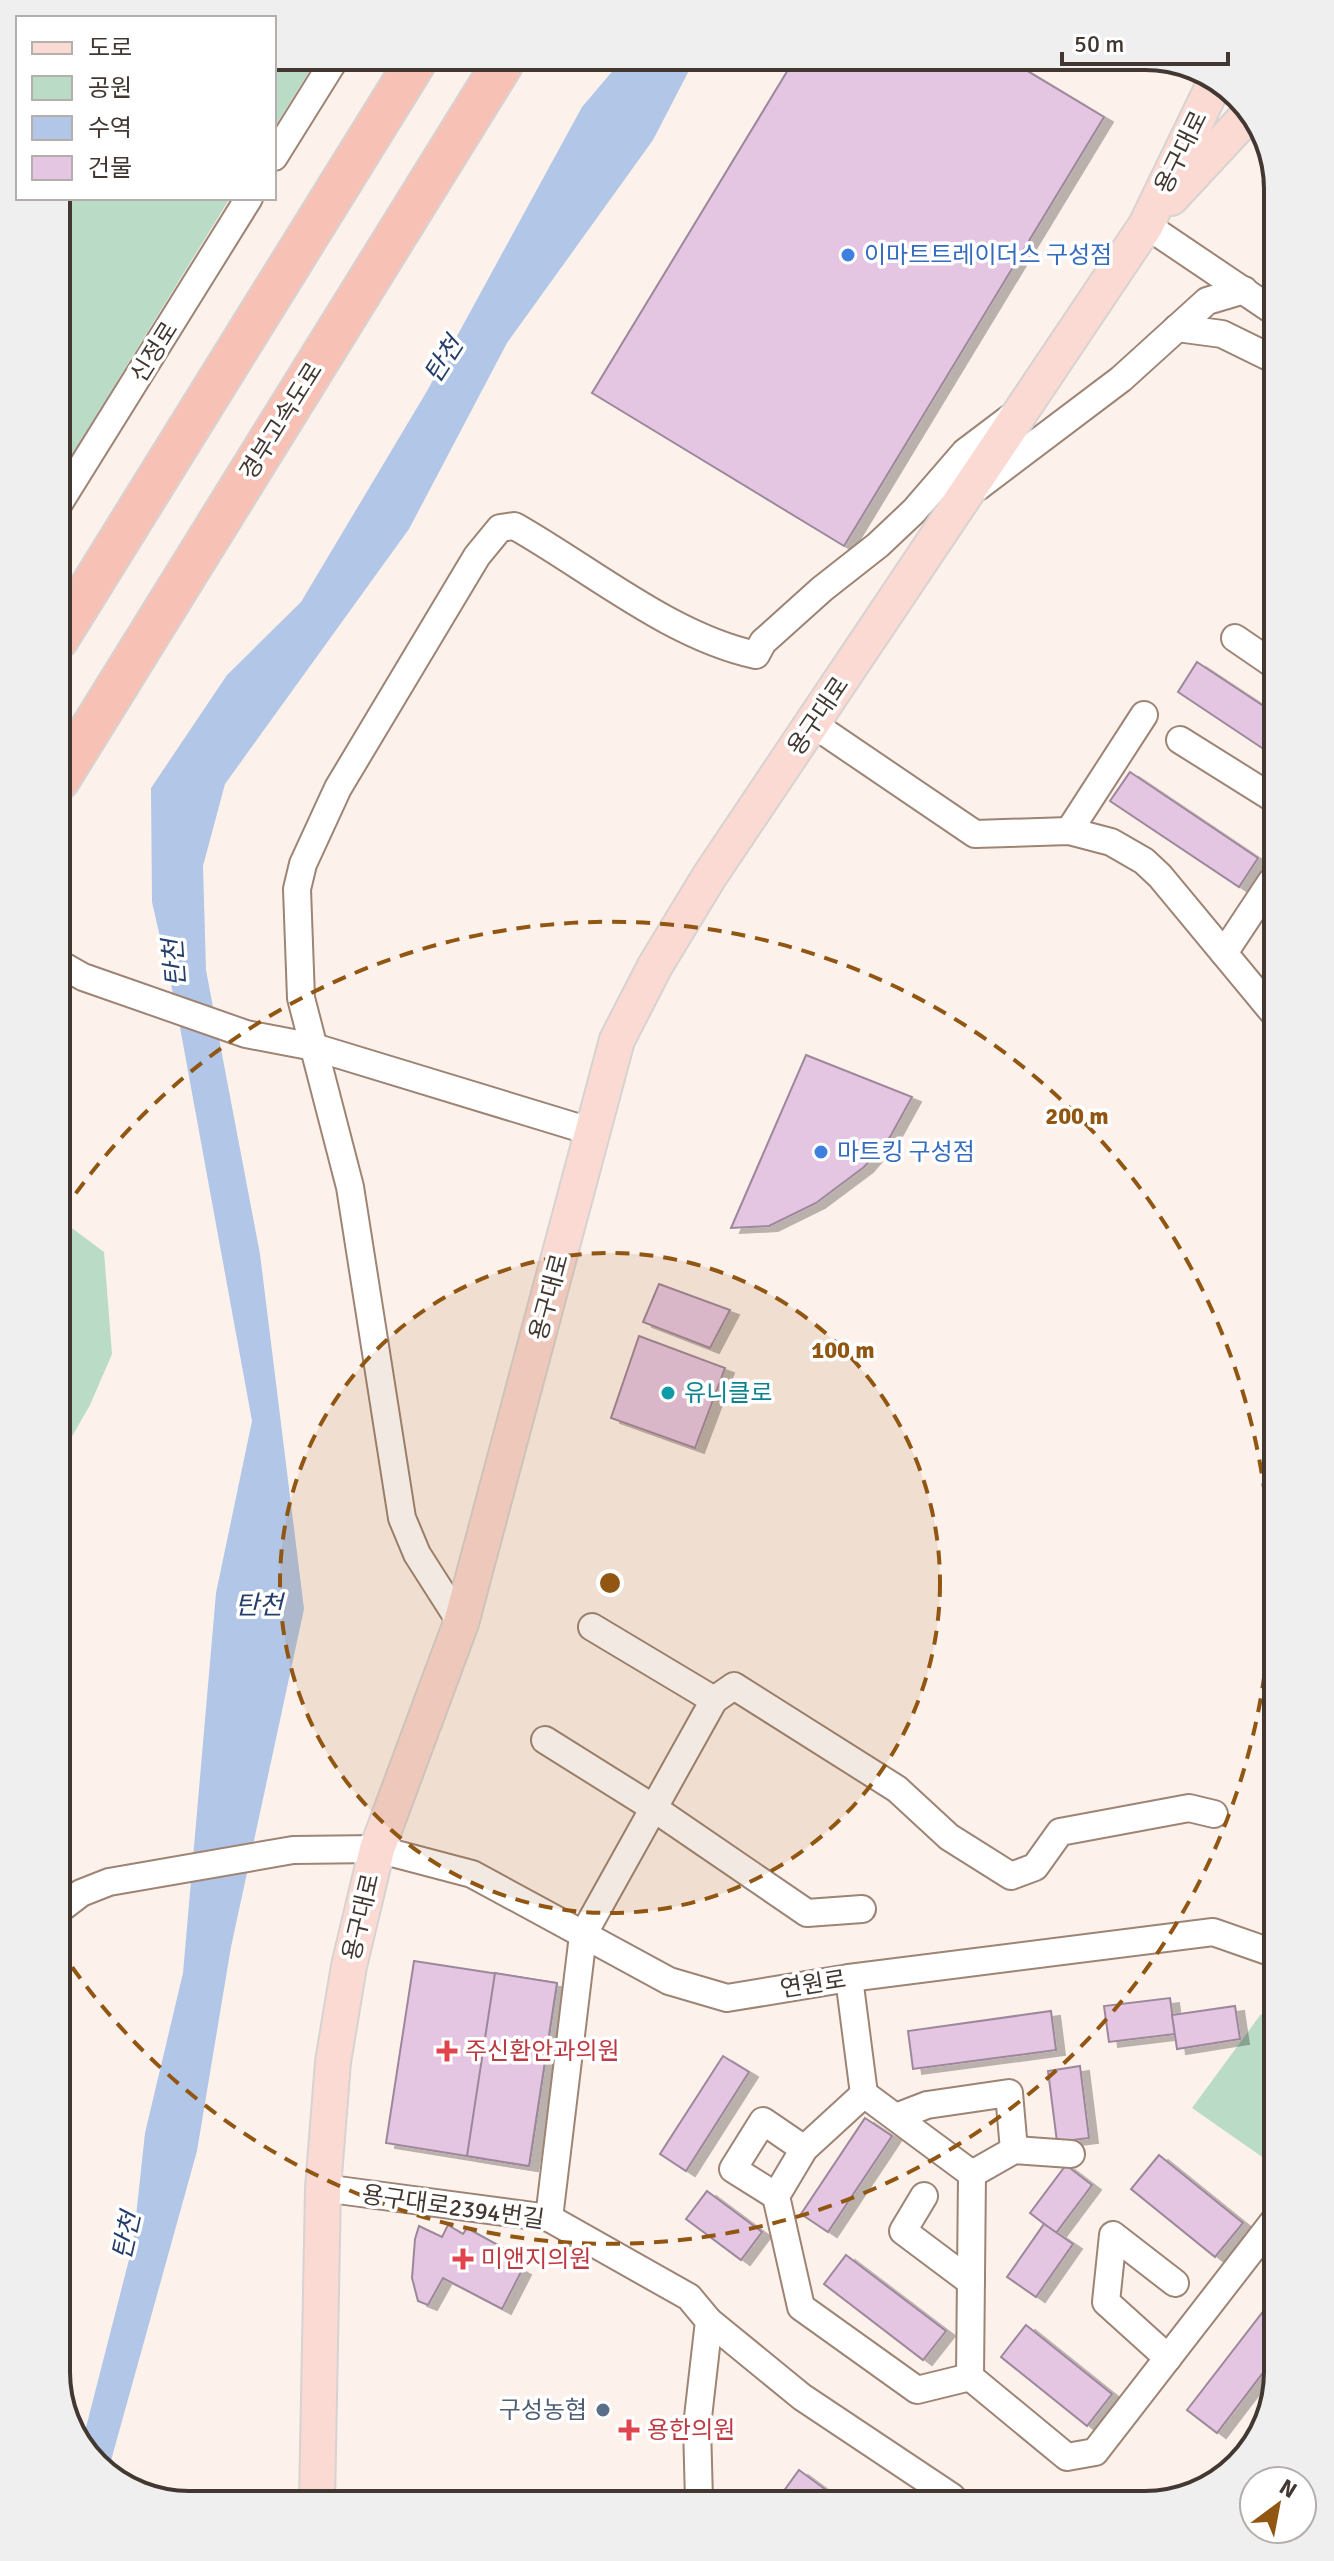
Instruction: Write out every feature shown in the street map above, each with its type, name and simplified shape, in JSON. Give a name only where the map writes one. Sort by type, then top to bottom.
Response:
[{"type":"highway","points":[[70,620],[411,70]]},
{"type":"highway","name":"경부고속도로","points":[[70,762],[499,70]]},
{"type":"main road","name":"용구대로","points":[[1146,225],[1211,91]]},
{"type":"main road","name":"용구대로","points":[[317,2491],[323,2188],[330,2082],[338,2026],[377,1849],[461,1623],[617,1040],[655,966],[709,877],[1022,409],[1146,225],[1239,117]]},
{"type":"street","points":[[276,154],[328,70]]},
{"type":"street","name":"신정로","points":[[70,486],[248,200]]},
{"type":"street","points":[[1146,225],[1264,304]]},
{"type":"street","points":[[962,499],[1121,379],[1207,301],[1244,290]]},
{"type":"street","points":[[1177,328],[1222,334],[1264,355]]},
{"type":"street","points":[[461,1623],[417,1554],[402,1518],[350,1187],[301,998],[297,889],[303,864],[338,788],[477,556],[500,528],[514,526],[646,607],[723,648],[756,655],[763,642],[914,511],[965,452],[1022,409]]},
{"type":"street","points":[[1235,638],[1264,658]]},
{"type":"street","points":[[1069,831],[1144,715]]},
{"type":"street","points":[[813,724],[975,834],[1069,831],[1111,842],[1144,861],[1160,876],[1264,1001]]},
{"type":"street","points":[[1180,740],[1264,793]]},
{"type":"street","points":[[1224,953],[1264,893]]},
{"type":"street","points":[[70,970],[83,977],[246,1034],[314,1047],[593,1132]]},
{"type":"street","points":[[592,1627],[714,1700]]},
{"type":"street","points":[[549,2218],[583,1935],[714,1700],[734,1686],[897,1789],[949,1837],[1011,1876],[1035,1867],[1060,1832],[1189,1808],[1214,1814]]},
{"type":"street","points":[[545,1740],[652,1807],[807,1913],[862,1909]]},
{"type":"street","name":"연원로","points":[[70,1901],[81,1893],[109,1882],[293,1850],[377,1849],[472,1874],[669,1981],[727,1998],[849,1978],[1213,1932],[1264,1950]]},
{"type":"street","points":[[849,1978],[864,2094],[972,2174]]},
{"type":"street","points":[[896,2117],[927,2105],[1009,2093],[1014,2150]]},
{"type":"street","points":[[864,2094],[804,2149],[776,2196],[801,2307],[917,2390],[970,2377]]},
{"type":"street","points":[[776,2196],[733,2169],[763,2121],[804,2149]]},
{"type":"street","points":[[972,2174],[1014,2150],[1071,2154]]},
{"type":"street","points":[[970,2377],[972,2174]]},
{"type":"street","name":"용구대로2394번길","points":[[323,2188],[549,2218],[689,2297],[709,2321],[802,2397],[943,2491]]},
{"type":"street","points":[[924,2196],[903,2231],[971,2282]]},
{"type":"street","points":[[970,2377],[1067,2457],[1095,2452],[1264,2234]]},
{"type":"street","points":[[1168,2358],[1106,2302],[1113,2235],[1175,2283]]},
{"type":"street","points":[[699,2491],[697,2426],[709,2321]]},
{"type":"green space","points":[[276,70],[310,70],[276,125]]},
{"type":"green space","points":[[70,200],[229,200],[70,458]]},
{"type":"green space","points":[[70,1227],[104,1252],[112,1354],[90,1405],[70,1440]]},
{"type":"green space","points":[[1261,2014],[1264,2016],[1264,2158],[1192,2108]]},
{"type":"water","name":"탄천","points":[[613,70],[689,70],[653,140],[507,343],[409,529],[225,784],[203,866],[206,970],[260,1254],[304,1609],[231,1947],[197,2151],[111,2461],[85,2430],[133,2244],[145,2133],[183,1973],[216,1593],[252,1421],[177,1011],[152,902],[151,788],[227,675],[301,602],[427,391],[582,107]]},
{"type":"building","name":"이마트트레이더스 구성점","points":[[788,70],[1026,70],[1104,117],[844,546],[592,393]]},
{"type":"building","points":[[1197,662],[1264,706],[1264,749],[1178,692]]},
{"type":"building","points":[[1130,772],[1258,858],[1239,887],[1110,801]]},
{"type":"building","name":"마트킹 구성점","points":[[806,1055],[912,1097],[890,1137],[864,1167],[816,1203],[769,1226],[731,1228]]},
{"type":"building","points":[[659,1284],[730,1310],[710,1348],[643,1322]]},
{"type":"building","name":"유니클로","points":[[639,1336],[725,1368],[695,1448],[611,1418]]},
{"type":"building","points":[[414,1961],[557,1983],[529,2166],[386,2143]]},
{"type":"building","points":[[495,1973],[557,1983],[529,2166],[467,2156]]},
{"type":"building","points":[[1170,1998],[1175,2034],[1109,2042],[1104,2006]]},
{"type":"building","points":[[1235,2006],[1240,2039],[1177,2049],[1172,2015]]},
{"type":"building","points":[[1051,2011],[1056,2050],[913,2069],[908,2031]]},
{"type":"building","points":[[723,2056],[749,2072],[686,2171],[660,2154]]},
{"type":"building","points":[[1080,2066],[1089,2138],[1057,2142],[1048,2071]]},
{"type":"building","points":[[865,2118],[892,2136],[828,2232],[801,2214]]},
{"type":"building","points":[[1159,2155],[1243,2223],[1215,2257],[1131,2189]]},
{"type":"building","points":[[1066,2165],[1092,2185],[1056,2233],[1030,2213]]},
{"type":"building","points":[[707,2191],[762,2232],[741,2260],[686,2219]]},
{"type":"building","points":[[1044,2224],[1073,2244],[1036,2297],[1007,2277]]},
{"type":"building","points":[[448,2225],[463,2234],[467,2228],[520,2257],[515,2266],[522,2270],[502,2309],[443,2278],[428,2305],[418,2301],[412,2278],[419,2226],[442,2237]]},
{"type":"building","points":[[846,2255],[946,2331],[923,2360],[824,2284]]},
{"type":"building","points":[[1264,2310],[1264,2371],[1217,2433],[1187,2410]]},
{"type":"building","points":[[1026,2325],[1112,2394],[1087,2426],[1001,2357]]},
{"type":"building","points":[[799,2470],[828,2491],[784,2491]]},
{"type":"place","name":"이마트트레이더스 구성점","points":[[848,255]]},
{"type":"place","name":"마트킹 구성점","points":[[821,1152]]},
{"type":"place","name":"유니클로","points":[[668,1393]]},
{"type":"place","name":"주신환안과의원","points":[[447,2051]]},
{"type":"place","name":"미앤지의원","points":[[463,2259]]},
{"type":"place","name":"구성농협","points":[[603,2410]]},
{"type":"place","name":"용한의원","points":[[629,2430]]}]
